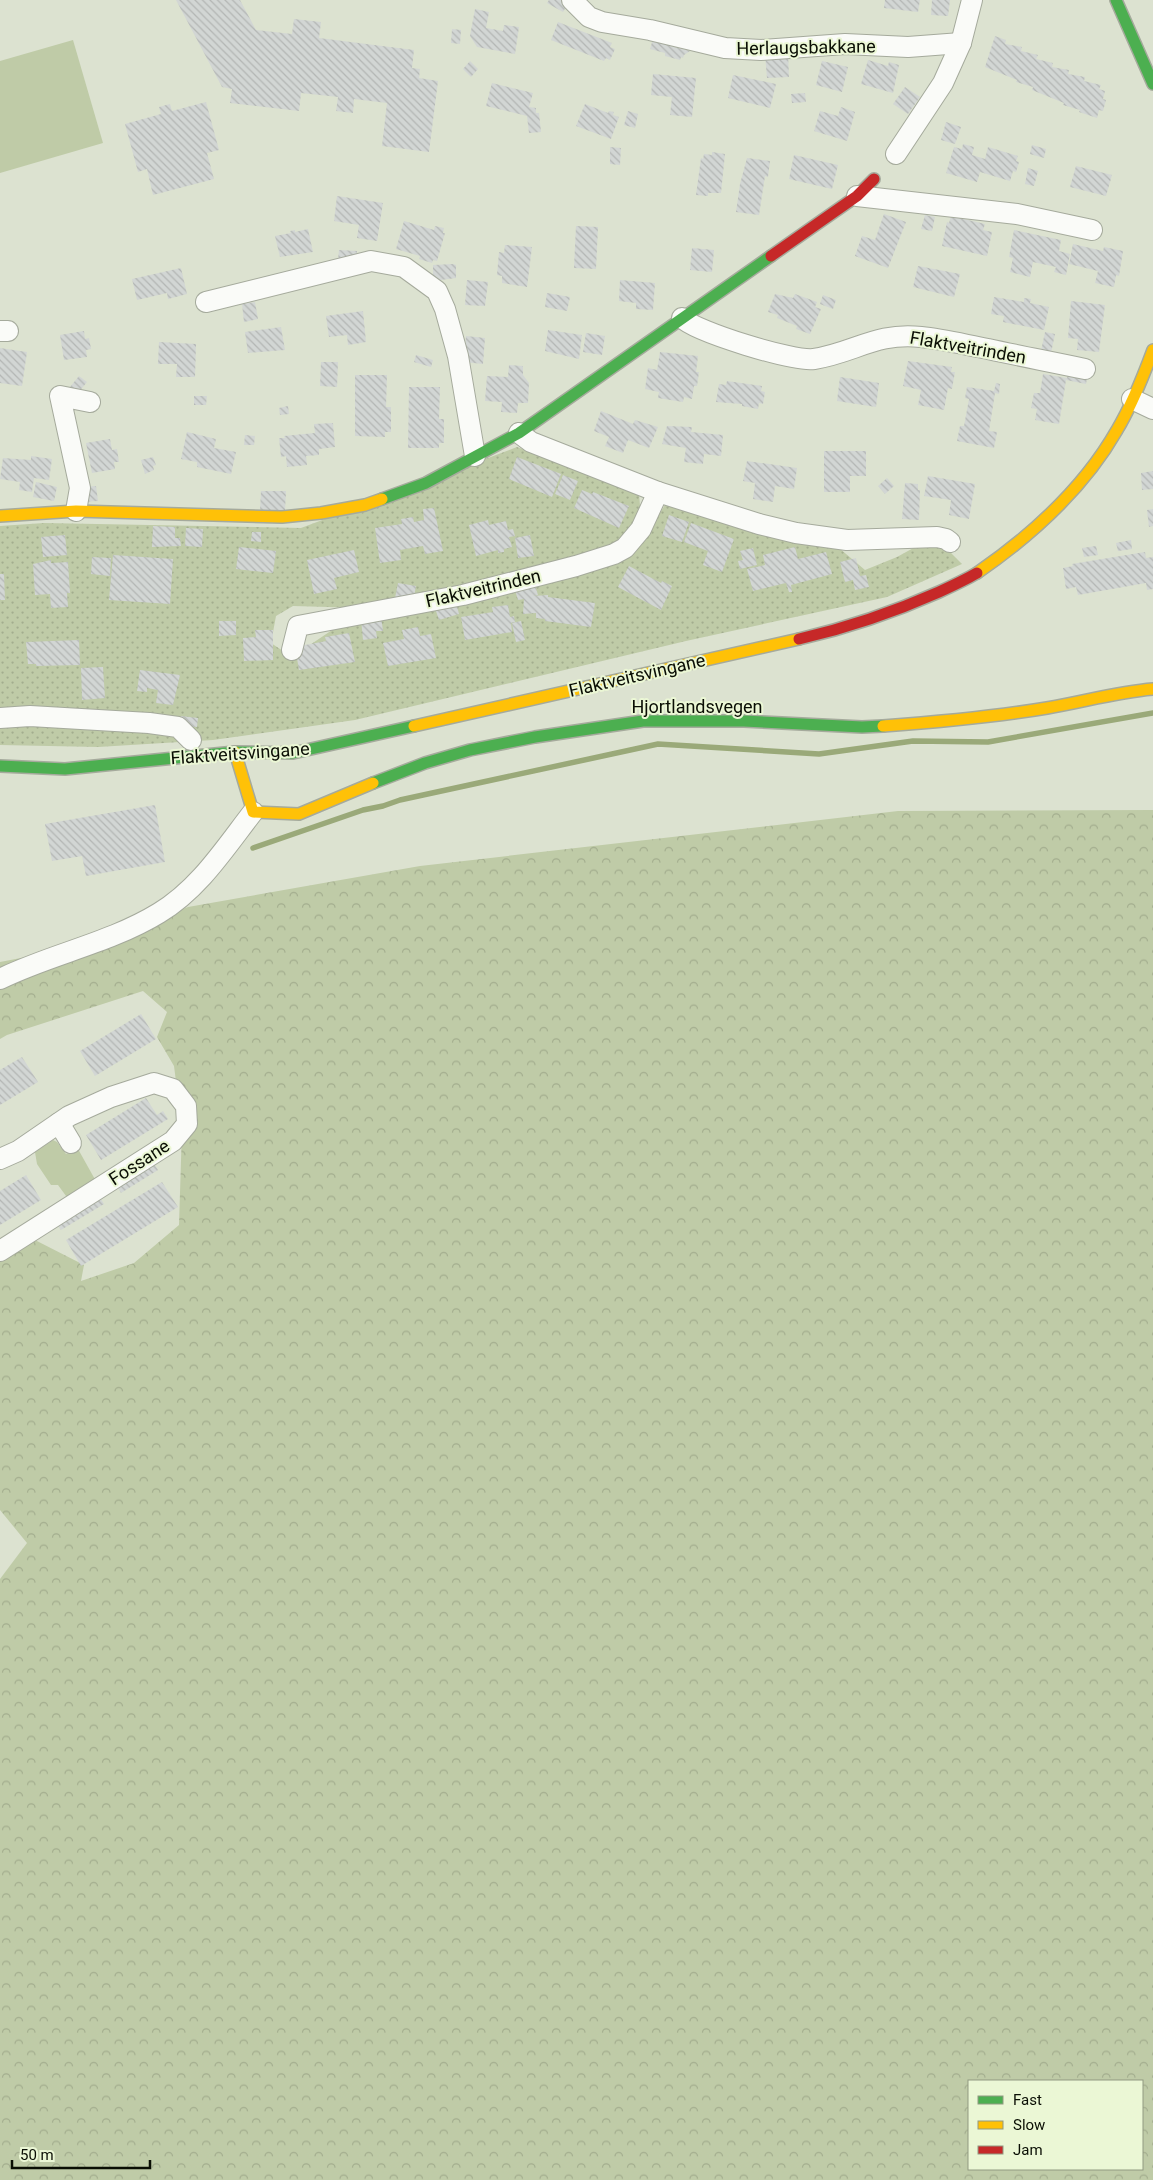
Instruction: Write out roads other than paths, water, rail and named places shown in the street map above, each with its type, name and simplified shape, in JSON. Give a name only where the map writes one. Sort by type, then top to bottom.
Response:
[{"type":"street","name":"Herlaugsbakkane","points":[[572,0],[589,17],[602,22],[650,30],[725,48],[761,50],[845,44],[908,47],[961,43]]},
{"type":"street","points":[[896,154],[942,83],[961,43],[972,0]]},
{"type":"street","points":[[1116,0],[1153,84]]},
{"type":"street","points":[[0,516],[76,511],[282,517],[321,513],[365,505],[426,483],[519,433],[857,196],[874,180]]},
{"type":"street","points":[[857,196],[1017,214],[1092,230]]},
{"type":"street","points":[[206,302],[371,261],[404,267],[437,292],[445,308],[458,356],[475,456]]},
{"type":"street","name":"Flaktveitrinden","points":[[682,318],[686,323],[723,338],[803,360],[828,356],[874,340],[901,336],[920,336],[1085,369]]},
{"type":"street","name":"Flaktveitsvingane","points":[[0,766],[65,769],[235,752],[293,753],[828,632],[875,619],[922,600],[974,574],[1004,553],[1040,522],[1084,477],[1112,438],[1132,399],[1153,350]]},
{"type":"street","points":[[76,511],[80,488],[60,396],[90,402]]},
{"type":"street","points":[[1132,399],[1153,409]]},
{"type":"street","points":[[519,433],[531,442],[658,492],[759,524],[826,538],[848,540],[937,537],[950,542]]},
{"type":"street","name":"Flaktveitrinden","points":[[292,650],[298,626],[463,595],[576,566],[614,554],[624,548],[637,534],[658,492]]},
{"type":"street","name":"Hjortlandsvegen","points":[[253,812],[299,814],[425,763],[470,750],[535,737],[643,721],[744,722],[862,727],[969,718],[1047,708],[1131,691],[1153,689]]},
{"type":"street","name":"Flaktveitsvingane","points":[[0,718],[30,716],[150,723],[178,727],[191,740]]},
{"type":"street","points":[[0,980],[113,935],[159,913],[191,889],[253,812],[235,752]]},
{"type":"street","name":"Fossane","points":[[0,1159],[18,1151],[59,1123],[111,1096],[154,1082],[173,1089],[186,1106],[187,1124],[173,1141],[0,1251]]},
{"type":"street","points":[[59,1123],[72,1143]]},
{"type":"waterway","points":[[253,848],[363,810],[400,800],[658,744],[819,754],[913,741],[988,742],[1153,713]]}]
